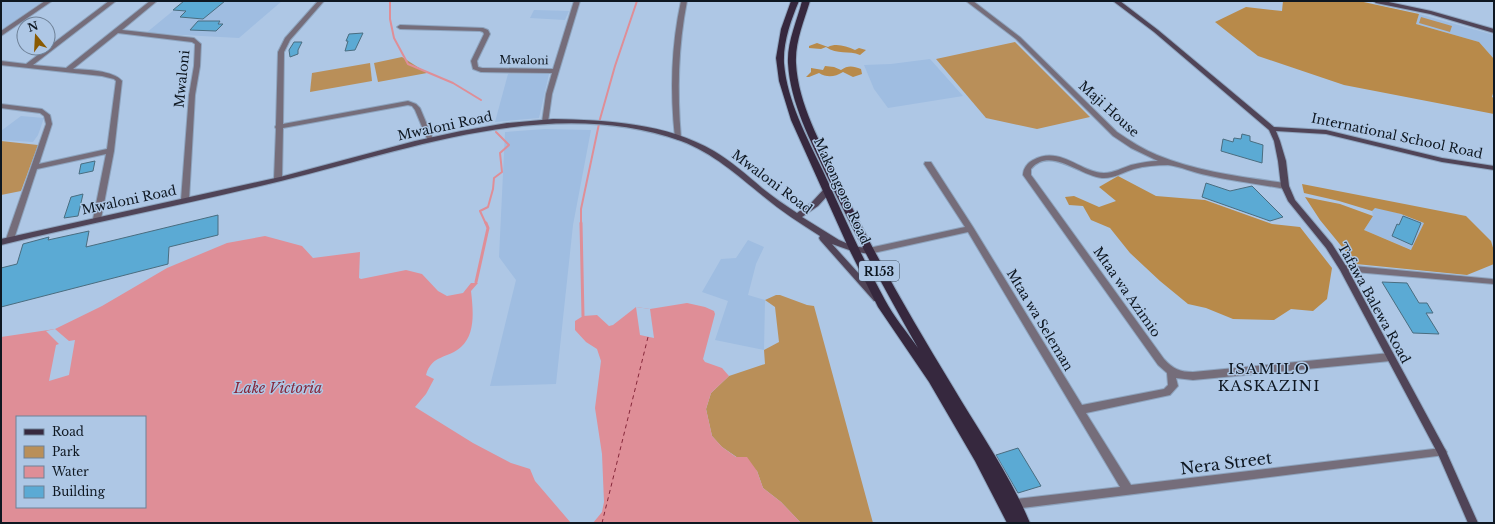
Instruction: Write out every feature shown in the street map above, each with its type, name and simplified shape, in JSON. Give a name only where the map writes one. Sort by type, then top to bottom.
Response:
[{"type":"main road","name":"Makongoro Road","points":[[806,1],[795,39],[793,58],[800,97],[823,158],[869,251],[1015,504],[1024,523]]},
{"type":"main road","name":"Makongoro Road","points":[[792,3],[780,58],[785,85],[795,120],[854,249],[882,304],[933,379],[979,457],[1014,523]]},
{"type":"street","points":[[1,34],[49,1]]},
{"type":"street","points":[[27,66],[112,1]]},
{"type":"street","points":[[66,71],[154,1]]},
{"type":"street","points":[[278,179],[278,127],[281,52],[283,45],[321,1]]},
{"type":"street","name":"Mwaloni","points":[[545,122],[549,94],[577,1]]},
{"type":"street","points":[[678,138],[674,104],[674,74],[676,43],[684,1]]},
{"type":"street","name":"Maji House","points":[[969,1],[998,21],[1018,38],[1115,134],[1128,144],[1146,154],[1172,163],[1238,178],[1285,186]]},
{"type":"street","points":[[1116,1],[1156,31],[1272,128]]},
{"type":"street","points":[[1376,1],[1431,13],[1494,31]]},
{"type":"street","name":"Mwaloni","points":[[400,27],[481,29],[486,31],[487,34],[474,60],[475,68],[481,70],[556,71]]},
{"type":"street","name":"Mwaloni","points":[[117,31],[194,40],[198,44],[197,66],[192,94],[185,200]]},
{"type":"street","points":[[1,63],[102,74],[116,78],[119,82],[110,151],[97,219]]},
{"type":"street","points":[[278,127],[408,103],[414,105],[418,109],[430,139]]},
{"type":"street","points":[[1,106],[42,111],[47,115],[49,124],[10,239]]},
{"type":"street","name":"Mwaloni Road","points":[[1,242],[278,179],[430,139],[481,129],[545,122],[592,122],[645,129],[678,138],[716,155],[817,231],[837,243],[854,249],[869,251]]},
{"type":"street","name":"International School Road","points":[[1272,128],[1326,132],[1442,160],[1494,168]]},
{"type":"street","name":"Tafawa Balewa Road","points":[[1272,128],[1282,161],[1285,186],[1292,201],[1329,246],[1343,268],[1442,452],[1473,523]]},
{"type":"street","points":[[34,167],[110,151]]},
{"type":"street","name":"Mtaa wa Azimio","points":[[1171,372],[1161,362],[1031,181],[1027,170],[1034,162],[1052,158],[1063,159],[1101,175],[1110,174],[1139,165],[1172,163]]},
{"type":"street","name":"Mtaa wa Seleman","points":[[928,164],[970,229],[1078,410],[1128,490]]},
{"type":"street","points":[[797,217],[815,204],[827,191]]},
{"type":"street","points":[[869,251],[970,229]]},
{"type":"street","points":[[817,231],[882,304]]},
{"type":"street","points":[[1343,268],[1492,282]]},
{"type":"street","points":[[1078,410],[1167,392],[1173,386],[1171,372],[1182,376],[1193,376],[1390,357]]},
{"type":"street","name":"Nera Street","points":[[1015,504],[1442,452]]},
{"type":"shaded area","points":[[1,1],[43,1],[21,16],[16,16],[16,20],[1,30]]},
{"type":"shaded area","points":[[185,1],[282,1],[239,38],[146,33]]},
{"type":"shaded area","points":[[1283,1],[1359,1],[1419,14],[1416,24],[1479,42],[1494,59],[1494,90],[1492,97],[1494,98],[1494,114],[1344,85],[1258,56],[1215,22],[1246,7],[1282,11]]},
{"type":"shaded area","points":[[534,10],[569,11],[565,20],[530,18]]},
{"type":"shaded area","points":[[1419,14],[1494,35],[1494,59],[1479,42],[1416,24]]},
{"type":"shaded area","points":[[817,43],[828,47],[838,45],[855,50],[859,48],[866,50],[860,55],[834,51],[826,47],[821,49],[809,48],[809,46]]},
{"type":"shaded area","points":[[930,59],[963,96],[888,108],[874,89],[864,65],[891,64]]},
{"type":"shaded area","points":[[825,66],[834,67],[841,70],[851,66],[861,69],[862,74],[853,77],[843,72],[831,76],[825,76],[819,73],[806,77],[811,72],[811,68],[823,70]]},
{"type":"shaded area","points":[[508,74],[549,74],[539,118],[495,122]]},
{"type":"shaded area","points":[[21,116],[44,118],[38,135],[33,142],[1,140],[1,131]]},
{"type":"shaded area","points":[[545,129],[591,130],[573,225],[556,384],[490,386],[516,280],[499,257],[505,132]]},
{"type":"shaded area","points":[[1118,176],[1156,196],[1205,200],[1272,224],[1300,227],[1332,268],[1327,299],[1313,311],[1291,309],[1274,320],[1233,319],[1206,308],[1188,304],[1160,281],[1130,253],[1110,228],[1091,220],[1083,206],[1069,205],[1065,197],[1074,196],[1099,207],[1116,201],[1099,187]]},
{"type":"shaded area","points":[[1302,184],[1466,216],[1491,241],[1494,251],[1494,264],[1467,275],[1356,264],[1320,220],[1305,197],[1340,204],[1373,216],[1364,230],[1411,250],[1424,223],[1401,214],[1375,208],[1372,211],[1339,201],[1304,193]]},
{"type":"shaded area","points":[[1375,207],[1401,214],[1424,223],[1412,250],[1364,230],[1373,216],[1372,211]]},
{"type":"shaded area","points":[[748,240],[764,247],[756,264],[748,295],[765,300],[764,350],[715,340],[728,301],[702,292],[721,259],[736,258]]},
{"type":"green space","points":[[1421,17],[1452,26],[1450,32],[1419,23]]},
{"type":"green space","points":[[1015,42],[1090,117],[1037,129],[986,118],[936,59]]},
{"type":"green space","points":[[402,57],[427,73],[378,82],[374,63]]},
{"type":"green space","points":[[370,63],[372,81],[310,92],[312,73]]},
{"type":"green space","points":[[1,141],[38,145],[21,191],[1,195]]},
{"type":"green space","points":[[776,295],[814,306],[873,523],[801,523],[781,502],[763,488],[757,471],[722,447],[712,436],[706,409],[711,393],[729,376],[765,364],[764,350],[779,342],[775,307],[765,300]]},
{"type":"water","name":"Lake Victoria","points":[[265,236],[302,246],[313,258],[360,252],[359,278],[361,279],[406,270],[422,274],[438,291],[447,296],[463,293],[471,283],[478,283],[471,291],[472,321],[466,342],[456,351],[432,363],[426,375],[434,379],[426,394],[415,407],[473,443],[511,463],[530,469],[535,481],[571,523],[1,523],[1,337],[55,329],[102,306],[167,268],[227,243]]},
{"type":"water","points":[[687,303],[705,307],[714,311],[715,314],[703,359],[705,362],[722,368],[729,376],[711,393],[706,409],[712,436],[722,447],[736,457],[747,457],[757,471],[763,488],[781,502],[801,523],[593,523],[602,512],[604,502],[602,454],[595,408],[601,361],[597,349],[586,342],[575,330],[575,321],[583,316],[597,315],[609,326],[613,325],[636,307],[650,309]]},
{"type":"pier","points":[[636,307],[650,309],[654,338],[640,335]]},
{"type":"pier","points":[[55,329],[69,341],[75,340],[69,375],[49,381],[56,345],[59,344],[46,331]]},
{"type":"building","points":[[184,1],[225,1],[203,19],[180,17],[186,11],[173,10]]},
{"type":"building","points":[[198,21],[220,21],[218,24],[223,24],[216,31],[190,30]]},
{"type":"building","points":[[363,33],[355,50],[345,51],[348,41],[346,41],[349,34]]},
{"type":"building","points":[[294,42],[302,42],[298,50],[298,54],[290,57],[289,50]]},
{"type":"building","points":[[1242,134],[1250,136],[1250,141],[1263,145],[1262,163],[1221,151],[1223,139],[1233,142],[1234,138],[1241,139]]},
{"type":"building","points":[[95,161],[93,171],[79,174],[81,164]]},
{"type":"building","points":[[1206,183],[1230,191],[1252,186],[1283,217],[1270,221],[1202,197]]},
{"type":"building","points":[[83,194],[78,216],[64,218],[71,197]]},
{"type":"building","points":[[218,215],[218,235],[169,247],[168,264],[1,307],[1,268],[17,264],[23,244],[49,237],[48,240],[89,231],[86,247]]},
{"type":"building","points":[[1403,216],[1421,223],[1412,245],[1392,236],[1397,224],[1399,225]]},
{"type":"building","points":[[1382,282],[1407,283],[1419,303],[1427,303],[1433,313],[1426,313],[1439,334],[1413,333]]},
{"type":"building","points":[[1018,448],[1041,486],[1018,493],[996,455]]},
{"type":"waterway","points":[[390,1],[390,19],[394,38],[408,64],[453,83],[481,100]]},
{"type":"waterway","points":[[581,223],[581,209],[600,119],[615,66],[637,1]]},
{"type":"waterway","points":[[486,224],[480,211],[488,207],[493,189],[494,178],[502,172],[500,153],[509,145],[496,132]]},
{"type":"waterway","points":[[476,282],[488,228],[486,223]]},
{"type":"waterway","points":[[581,223],[583,316]]},
{"type":"ferry route","points":[[602,523],[648,337]]},
{"type":"district","name":"ISAMILO KASKAZINI","points":[[1269,376]]}]
